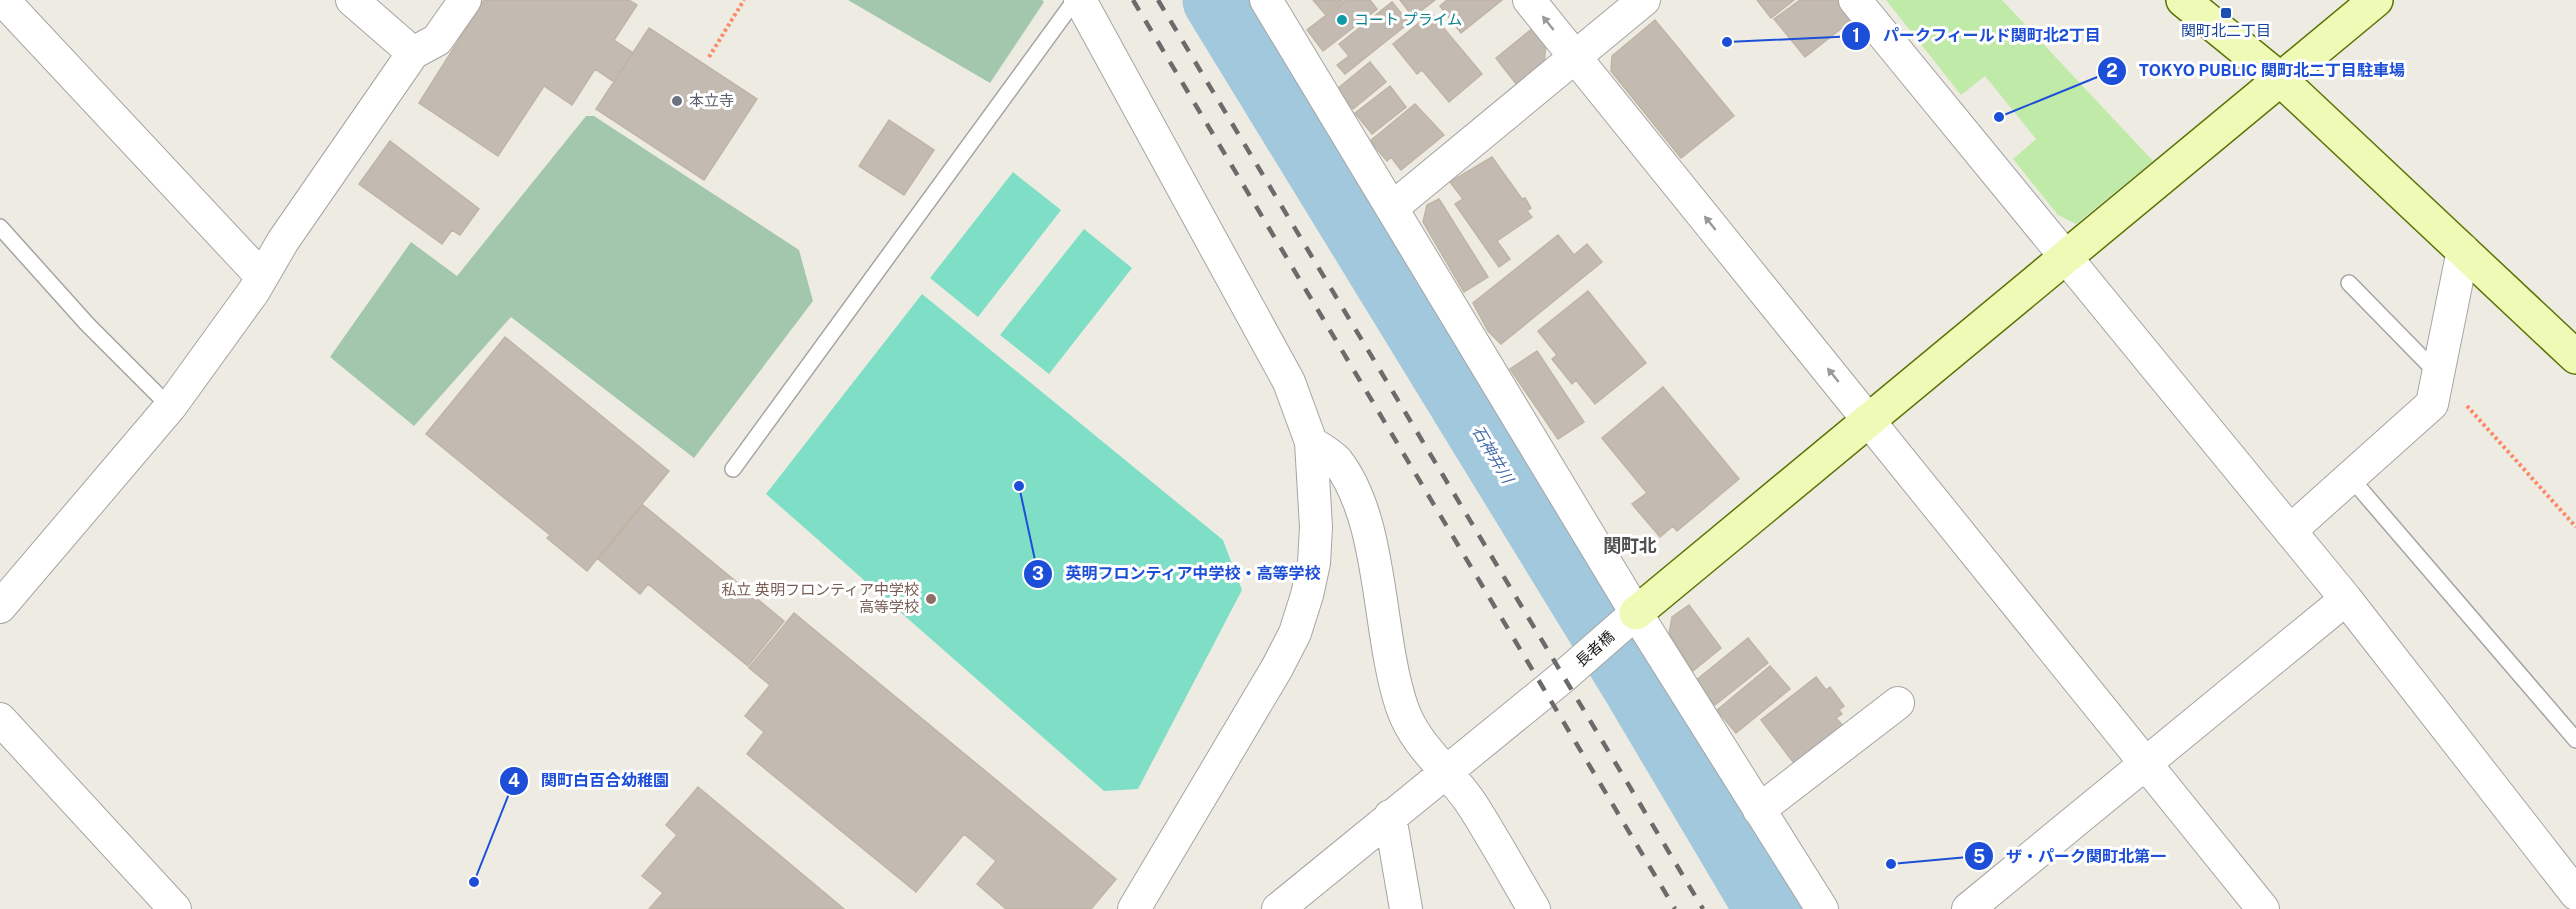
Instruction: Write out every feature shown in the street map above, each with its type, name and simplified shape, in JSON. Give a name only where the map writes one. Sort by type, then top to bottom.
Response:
[{"type":"street","points":[[3,0],[262,277]]},
{"type":"street","points":[[352,0],[413,52]]},
{"type":"street","points":[[0,607],[170,407],[262,277],[283,242],[413,52],[437,40],[465,0]]},
{"type":"street","points":[[1080,0],[1289,382],[1311,442],[1316,527],[1314,563],[1295,633],[1277,668],[1134,909]]},
{"type":"street","points":[[1266,0],[1392,208],[1632,617],[1760,810],[1822,909]]},
{"type":"street","points":[[1529,0],[2263,909]]},
{"type":"street","points":[[1392,208],[1644,0]]},
{"type":"street","points":[[1854,0],[2346,599],[2576,894]]},
{"type":"street","points":[[2183,0],[2280,79],[2576,357]]},
{"type":"street","points":[[1632,617],[2376,0]]},
{"type":"street","points":[[2290,531],[2433,404],[2463,250]]},
{"type":"street","points":[[1311,442],[1336,460],[1356,496],[1371,549],[1386,646],[1402,706],[1413,735],[1446,770],[1470,802],[1534,909]]},
{"type":"street","points":[[1968,909],[2346,599]]},
{"type":"street","name":"長者橋","points":[[1278,909],[1564,676],[1632,617]]},
{"type":"street","points":[[1760,810],[1898,703]]},
{"type":"street","points":[[0,719],[175,909]]},
{"type":"street","points":[[1390,816],[1406,909]]},
{"type":"lane","points":[[733,469],[1075,0]]},
{"type":"lane","points":[[2,232],[88,325],[170,407]]},
{"type":"lane","points":[[2349,283],[2438,374]]},
{"type":"lane","points":[[2350,477],[2576,740]]},
{"type":"path","points":[[709,57],[744,0]]},
{"type":"path","points":[[2438,374],[2576,527]]},
{"type":"green space","points":[[848,0],[1042,0],[1044,2],[990,83]]},
{"type":"green space","points":[[1886,0],[2002,0],[2153,161],[2076,224],[2058,215],[2013,159],[2036,139],[1985,76],[1961,95]]},
{"type":"green space","points":[[586,116],[594,116],[799,250],[813,301],[694,458],[511,317],[414,426],[330,357],[411,242],[457,276]]},
{"type":"green space","points":[[1013,172],[1061,210],[978,317],[930,278]]},
{"type":"green space","points":[[1084,229],[1132,268],[1049,374],[1000,335]]},
{"type":"green space","points":[[922,294],[1223,540],[1242,590],[1138,789],[1104,791],[766,494]]},
{"type":"building","points":[[484,0],[629,0],[637,5],[614,40],[633,53],[614,82],[595,69],[572,105],[544,86],[498,156],[419,103]]},
{"type":"building","points":[[1313,0],[1343,0],[1325,14]]},
{"type":"building","name":"コート プライム","points":[[1346,0],[1370,0],[1377,9],[1323,51],[1307,30]]},
{"type":"building","points":[[1400,0],[1435,0],[1413,17]]},
{"type":"building","points":[[1447,0],[1502,0],[1461,33],[1440,6]]},
{"type":"building","points":[[1757,0],[1794,0],[1771,18]]},
{"type":"building","points":[[1800,0],[1842,0],[1856,17],[1805,57],[1774,19]]},
{"type":"building","points":[[1392,2],[1409,23],[1345,74],[1337,65],[1349,56],[1339,44]]},
{"type":"building","points":[[1431,13],[1482,74],[1449,102],[1422,70],[1417,74],[1393,44]]},
{"type":"building","points":[[1655,20],[1734,116],[1681,158],[1611,71],[1612,56]]},
{"type":"building","points":[[649,28],[757,99],[704,180],[596,109]]},
{"type":"building","points":[[1533,28],[1546,44],[1544,64],[1517,85],[1496,58]]},
{"type":"building","points":[[1370,62],[1386,82],[1353,109],[1337,89]]},
{"type":"building","points":[[1390,86],[1406,107],[1372,134],[1355,113]]},
{"type":"building","points":[[1415,104],[1444,135],[1401,170],[1391,157],[1387,161],[1370,141]]},
{"type":"building","points":[[889,120],[934,150],[904,195],[859,166]]},
{"type":"building","points":[[390,141],[479,209],[460,235],[452,230],[442,244],[359,184]]},
{"type":"building","points":[[1492,157],[1522,199],[1525,198],[1531,208],[1527,211],[1532,217],[1497,241],[1510,259],[1499,267],[1455,204],[1463,199],[1450,182]]},
{"type":"building","points":[[1439,199],[1488,277],[1464,292],[1423,222],[1427,205]]},
{"type":"building","points":[[1558,235],[1574,255],[1587,244],[1602,262],[1501,344],[1488,331],[1473,303]]},
{"type":"building","points":[[1588,291],[1646,363],[1595,404],[1576,380],[1572,384],[1552,359],[1557,355],[1538,331]]},
{"type":"building","points":[[505,337],[669,471],[587,571],[547,538],[550,535],[426,434]]},
{"type":"building","points":[[1537,351],[1584,422],[1558,439],[1510,369]]},
{"type":"building","points":[[1663,387],[1739,479],[1677,531],[1673,526],[1660,537],[1632,504],[1647,493],[1602,438]]},
{"type":"building","points":[[643,505],[784,621],[748,666],[648,584],[640,594],[598,559]]},
{"type":"building","points":[[1689,605],[1721,648],[1693,671],[1669,634],[1672,617]]},
{"type":"building","points":[[794,613],[1116,879],[1091,909],[1006,909],[977,884],[996,861],[964,834],[916,892],[747,754],[764,732],[745,716],[770,685],[749,668]]},
{"type":"building","points":[[1748,638],[1768,663],[1715,705],[1695,681]]},
{"type":"building","points":[[1770,666],[1790,689],[1736,733],[1717,710]]},
{"type":"building","points":[[1816,677],[1826,690],[1830,687],[1844,706],[1839,710],[1842,714],[1836,718],[1844,727],[1797,767],[1761,720]]},
{"type":"building","points":[[698,787],[844,909],[649,909],[663,893],[642,876],[677,835],[666,825]]},
{"type":"waterway","name":"石神井川","points":[[1217,0],[1634,681],[1769,909]]},
{"type":"railway","points":[[1133,0],[1675,909]]},
{"type":"railway","points":[[1158,0],[1703,909]]},
{"type":"place","name":"関町北二丁目","points":[[2226,13]]},
{"type":"place","name":"コート プライム","points":[[1342,20]]},
{"type":"place","name":"パークフィールド関町北2丁目","points":[[1727,42]]},
{"type":"place","name":"本立寺","points":[[677,101]]},
{"type":"place","name":"TOKYO PUBLIC 関町北二丁目駐車場","points":[[1999,117]]},
{"type":"place","name":"英明フロンティア中学校・高等学校","points":[[1019,486]]},
{"type":"place","name":"私立 英明フロンティア中学校 高等学校","points":[[931,599]]},
{"type":"place","name":"ザ・パーク関町北第一","points":[[1891,864]]},
{"type":"place","name":"関町白百合幼稚園","points":[[474,882]]},
{"type":"district","name":"関町北","points":[[1630,546]]}]
